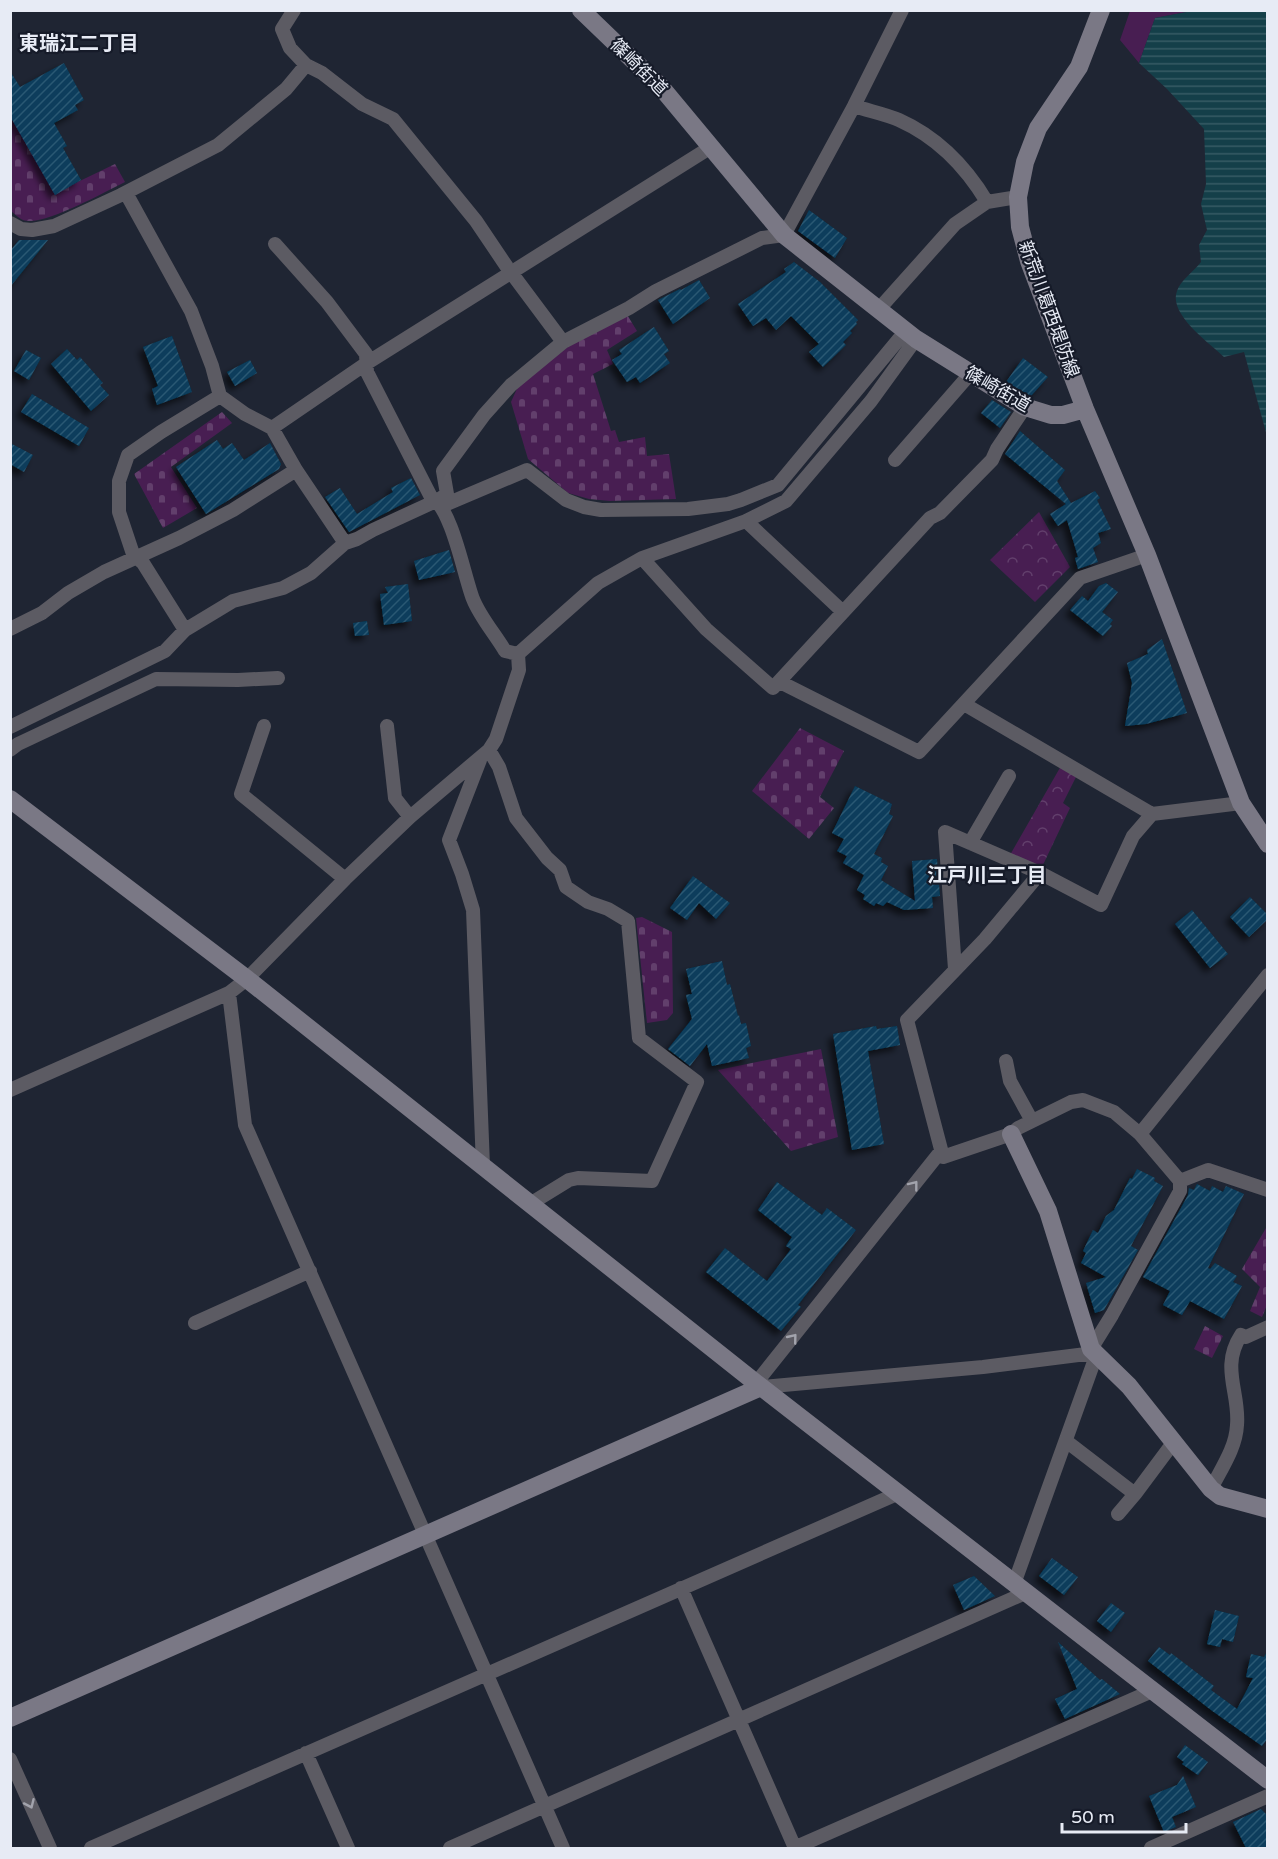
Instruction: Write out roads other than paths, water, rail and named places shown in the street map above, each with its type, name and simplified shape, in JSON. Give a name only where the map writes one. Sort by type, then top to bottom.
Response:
[{"type":"street","points":[[294,10],[282,29],[290,48],[306,65],[362,104],[393,119],[476,221],[511,274],[563,342]]},
{"type":"street","name":"篠崎街道","points":[[581,10],[661,87],[784,235],[879,309],[908,339],[1025,407],[1051,415],[1063,415],[1085,409]]},
{"type":"street","points":[[440,503],[447,494],[443,471],[484,415],[511,385],[563,342],[629,308],[656,291],[762,238],[784,235],[854,106],[902,10]]},
{"type":"street","name":"新荒川葛西堤防線","points":[[1085,409],[1029,261],[1020,227],[1018,197],[1024,162],[1036,133],[1079,67],[1101,10]]},
{"type":"street","points":[[12,227],[32,230],[54,226],[126,193],[218,145],[286,89],[306,65]]},
{"type":"street","points":[[854,106],[899,120],[939,143],[977,184],[987,202]]},
{"type":"street","points":[[272,428],[368,363],[711,147]]},
{"type":"street","points":[[126,193],[191,311],[212,366],[220,396],[245,414],[272,428],[296,470],[345,543]]},
{"type":"street","points":[[879,309],[955,224],[987,202],[1018,197]]},
{"type":"street","points":[[275,244],[327,302],[366,354],[367,372],[431,497],[440,503],[454,536],[474,601],[505,651],[518,654]]},
{"type":"street","points":[[10,727],[165,651],[185,630],[233,601],[283,588],[302,578],[311,573],[345,543],[527,470],[566,500],[601,510],[688,510],[728,504],[778,485],[908,339]]},
{"type":"street","points":[[518,654],[598,583],[642,558],[746,521],[786,501],[871,401],[908,339]]},
{"type":"street","points":[[895,460],[970,374]]},
{"type":"street","points":[[185,630],[143,563],[133,554],[119,512],[120,481],[128,455],[220,396]]},
{"type":"street","points":[[642,558],[706,629],[773,688],[930,518],[940,513],[992,460],[1025,407]]},
{"type":"street","points":[[1085,409],[1147,555],[1241,803],[1268,844]]},
{"type":"street","points":[[10,629],[42,613],[68,593],[104,572],[138,558],[233,510],[296,470]]},
{"type":"street","points":[[746,521],[842,611]]},
{"type":"street","points":[[780,682],[919,752],[1080,578],[1147,555]]},
{"type":"street","points":[[10,1090],[229,993],[247,979],[345,879],[410,818],[485,754],[496,739],[519,670],[518,654]]},
{"type":"street","points":[[10,750],[18,744],[156,679],[278,678]]},
{"type":"street","points":[[964,704],[1152,814],[1241,803]]},
{"type":"street","points":[[264,726],[241,794],[345,879]]},
{"type":"street","points":[[387,726],[395,798],[410,818]]},
{"type":"street","points":[[483,1166],[473,910],[449,840],[485,754]]},
{"type":"street","points":[[485,754],[499,767],[516,818],[547,858],[560,870],[566,886],[588,902],[608,909],[628,921],[639,1038],[697,1082],[652,1181],[578,1178],[569,1180],[530,1204]]},
{"type":"street","points":[[970,843],[1010,776]]},
{"type":"street","points":[[10,799],[247,979],[1019,1589],[1268,1780]]},
{"type":"street","points":[[955,969],[945,832],[1040,873],[1101,905],[1133,836],[1152,814]]},
{"type":"street","points":[[450,1848],[740,1720],[1019,1589],[1094,1352],[1180,1191],[1180,1181],[1140,1134],[1114,1112],[1083,1100],[1071,1102],[1011,1134],[943,1157],[907,1020],[985,939],[1040,873]]},
{"type":"street","points":[[1140,1134],[1268,975]]},
{"type":"street","points":[[229,993],[245,1125],[563,1848]]},
{"type":"street","points":[[1006,1060],[1010,1081],[1032,1121]]},
{"type":"street","points":[[1011,1134],[1048,1211],[1094,1352],[1130,1386],[1211,1489],[1220,1496],[1268,1509]]},
{"type":"street","points":[[759,1385],[941,1151]]},
{"type":"street","points":[[1180,1181],[1208,1170],[1268,1190]]},
{"type":"street","points":[[195,1323],[310,1271]]},
{"type":"street","points":[[1211,1489],[1233,1444],[1238,1424],[1231,1363],[1234,1345],[1240,1335],[1246,1337],[1268,1327]]},
{"type":"street","points":[[10,1718],[759,1385],[983,1367],[1094,1352]]},
{"type":"street","points":[[1066,1441],[1135,1494]]},
{"type":"street","points":[[1118,1514],[1173,1443]]},
{"type":"street","points":[[91,1848],[899,1493]]},
{"type":"street","points":[[681,1588],[795,1848],[1152,1691]]},
{"type":"street","points":[[306,1754],[348,1848]]},
{"type":"street","points":[[10,1759],[50,1848]]},
{"type":"street","points":[[1151,1848],[1268,1796]]},
{"type":"district","name":"東瑞江二丁目","points":[[79,43]]},
{"type":"district","name":"江戸川三丁目","points":[[987,875]]}]
